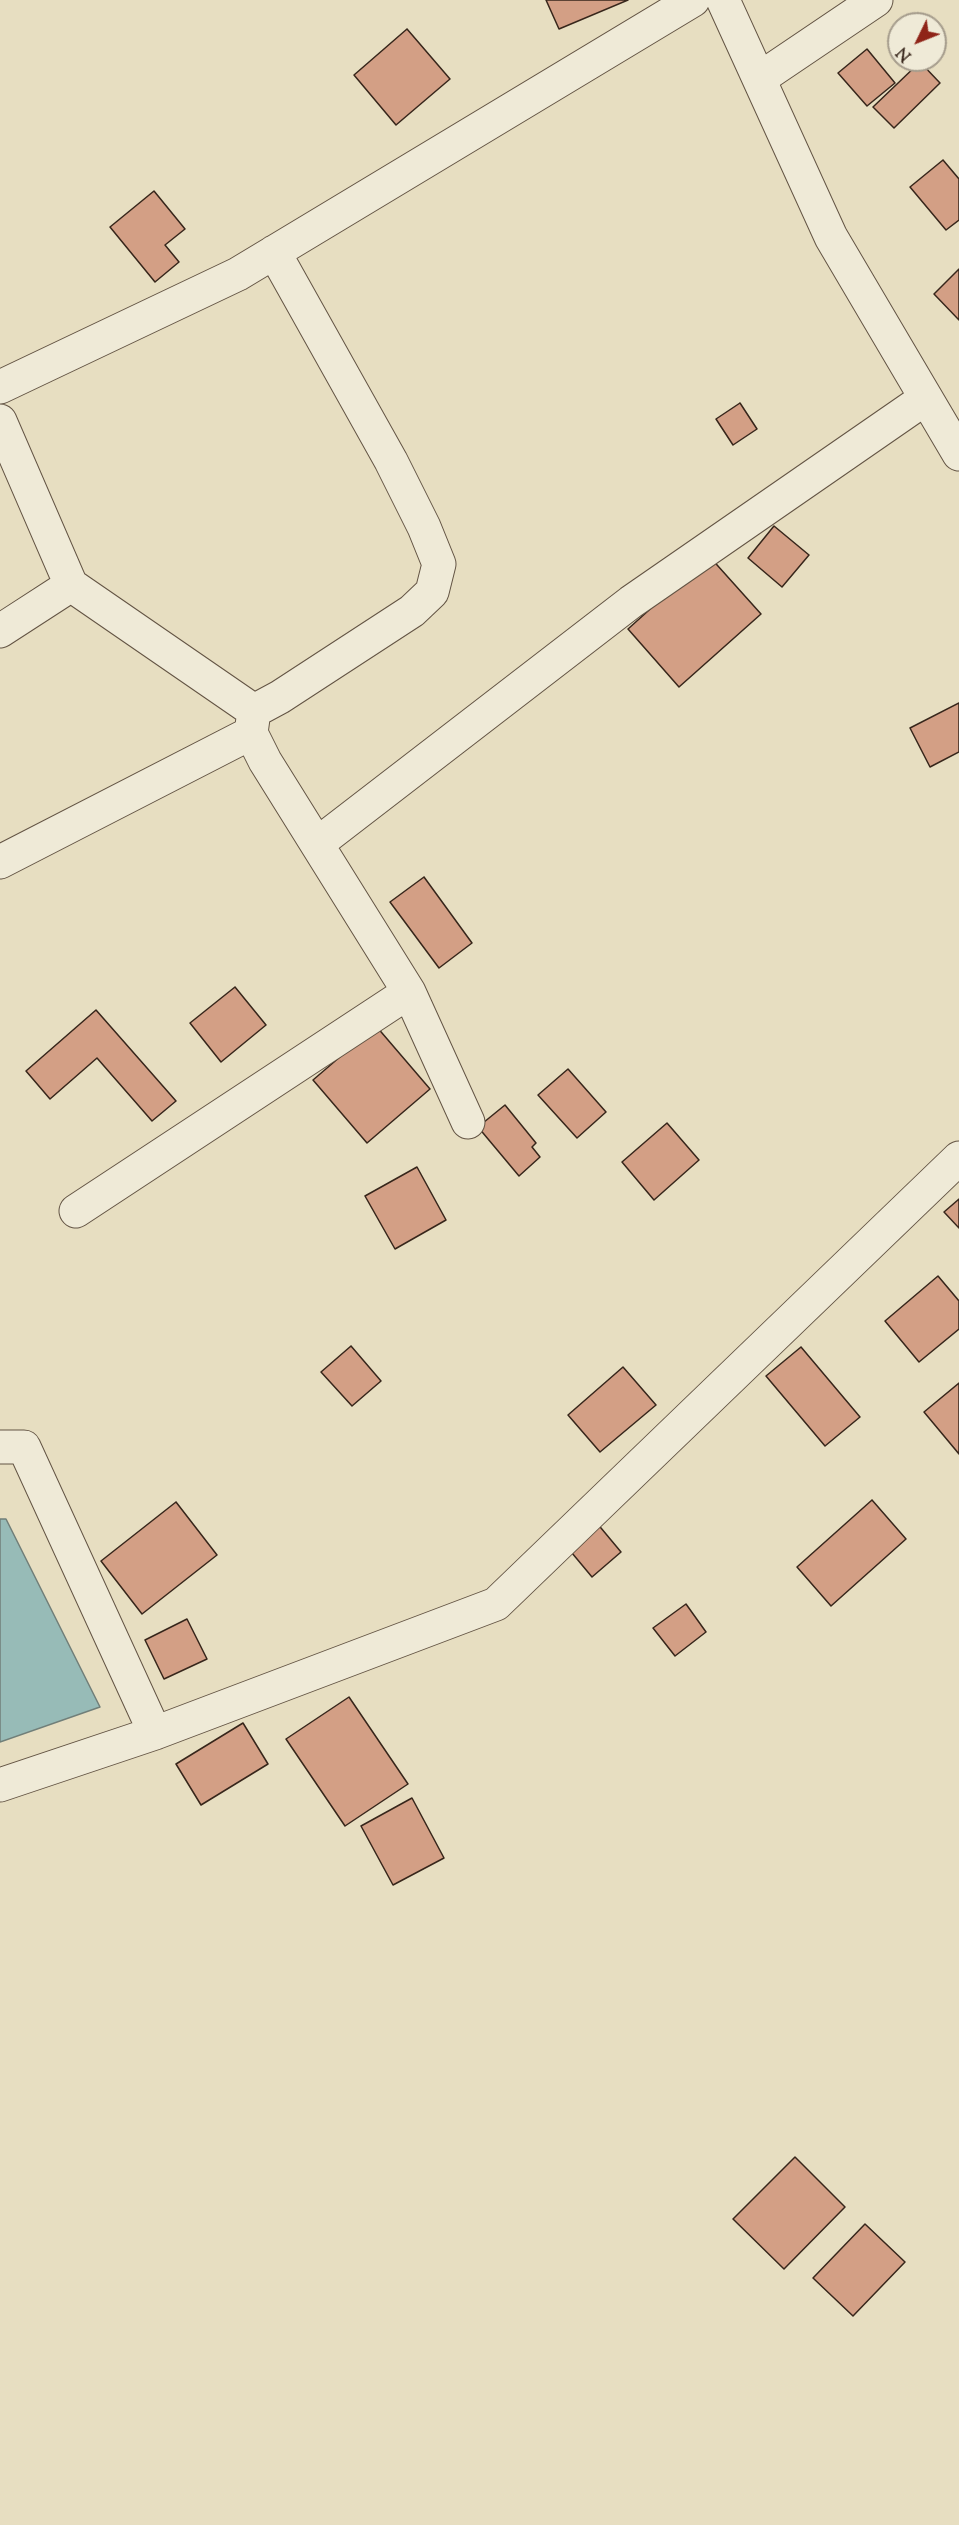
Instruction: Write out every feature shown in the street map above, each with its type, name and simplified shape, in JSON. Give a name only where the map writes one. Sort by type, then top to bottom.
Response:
[{"type":"street","points":[[0,387],[237,274],[693,0]]},
{"type":"street","points":[[723,0],[831,237],[959,454]]},
{"type":"street","points":[[759,79],[876,0]]},
{"type":"street","points":[[0,862],[253,722],[280,697],[412,611],[432,592],[439,564],[424,527],[391,461],[274,252]]},
{"type":"street","points":[[317,844],[631,602],[926,398]]},
{"type":"street","points":[[0,421],[71,585],[253,722],[265,761],[409,992],[468,1122]]},
{"type":"street","points":[[0,631],[71,585]]},
{"type":"street","points":[[76,1211],[409,992]]},
{"type":"street","points":[[0,1785],[155,1732],[496,1604],[959,1158]]},
{"type":"street","points":[[0,1447],[24,1447],[155,1732]]},
{"type":"water","points":[[0,1519],[6,1519],[100,1707],[0,1742]]},
{"type":"building","points":[[546,0],[628,0],[559,29]]},
{"type":"building","points":[[407,29],[450,79],[396,125],[354,75]]},
{"type":"building","points":[[867,49],[895,83],[867,106],[838,73]]},
{"type":"building","points":[[910,72],[930,72],[940,83],[894,128],[873,107]]},
{"type":"building","points":[[943,160],[959,179],[959,220],[946,230],[910,187]]},
{"type":"building","points":[[154,191],[185,229],[165,245],[179,262],[155,282],[110,227]]},
{"type":"building","points":[[959,269],[959,320],[934,294]]},
{"type":"building","points":[[740,403],[757,429],[733,445],[716,419]]},
{"type":"building","points":[[774,526],[809,555],[782,587],[748,558]]},
{"type":"building","points":[[709,556],[761,614],[679,687],[628,629]]},
{"type":"building","points":[[959,703],[959,752],[930,767],[910,728]]},
{"type":"building","points":[[424,877],[472,943],[439,968],[390,902]]},
{"type":"building","points":[[235,987],[266,1025],[221,1062],[190,1023]]},
{"type":"building","points":[[96,1010],[176,1101],[152,1121],[97,1058],[50,1099],[26,1071]]},
{"type":"building","points":[[376,1026],[430,1089],[367,1143],[313,1080]]},
{"type":"building","points":[[568,1069],[606,1112],[577,1138],[538,1095]]},
{"type":"building","points":[[505,1105],[536,1143],[532,1147],[540,1157],[519,1176],[478,1127]]},
{"type":"building","points":[[667,1123],[699,1160],[654,1200],[622,1162]]},
{"type":"building","points":[[417,1167],[446,1220],[395,1249],[365,1196]]},
{"type":"building","points":[[959,1199],[959,1228],[944,1212]]},
{"type":"building","points":[[938,1276],[959,1301],[959,1329],[919,1362],[885,1321]]},
{"type":"building","points":[[351,1346],[381,1381],[352,1406],[321,1372]]},
{"type":"building","points":[[801,1347],[860,1417],[825,1446],[766,1376]]},
{"type":"building","points":[[623,1367],[656,1405],[600,1452],[568,1415]]},
{"type":"building","points":[[959,1383],[959,1454],[924,1412]]},
{"type":"building","points":[[872,1500],[906,1539],[831,1606],[797,1567]]},
{"type":"building","points":[[176,1502],[217,1555],[142,1614],[101,1561]]},
{"type":"building","points":[[596,1522],[621,1552],[592,1577],[567,1547]]},
{"type":"building","points":[[686,1604],[706,1632],[675,1656],[653,1628]]},
{"type":"building","points":[[187,1619],[207,1659],[164,1679],[145,1640]]},
{"type":"building","points":[[349,1697],[408,1784],[345,1826],[286,1739]]},
{"type":"building","points":[[243,1723],[268,1764],[201,1805],[176,1764]]},
{"type":"building","points":[[412,1798],[444,1858],[393,1885],[361,1826]]},
{"type":"building","points":[[795,2157],[845,2207],[784,2269],[733,2219]]},
{"type":"building","points":[[865,2224],[905,2262],[853,2316],[813,2278]]}]
